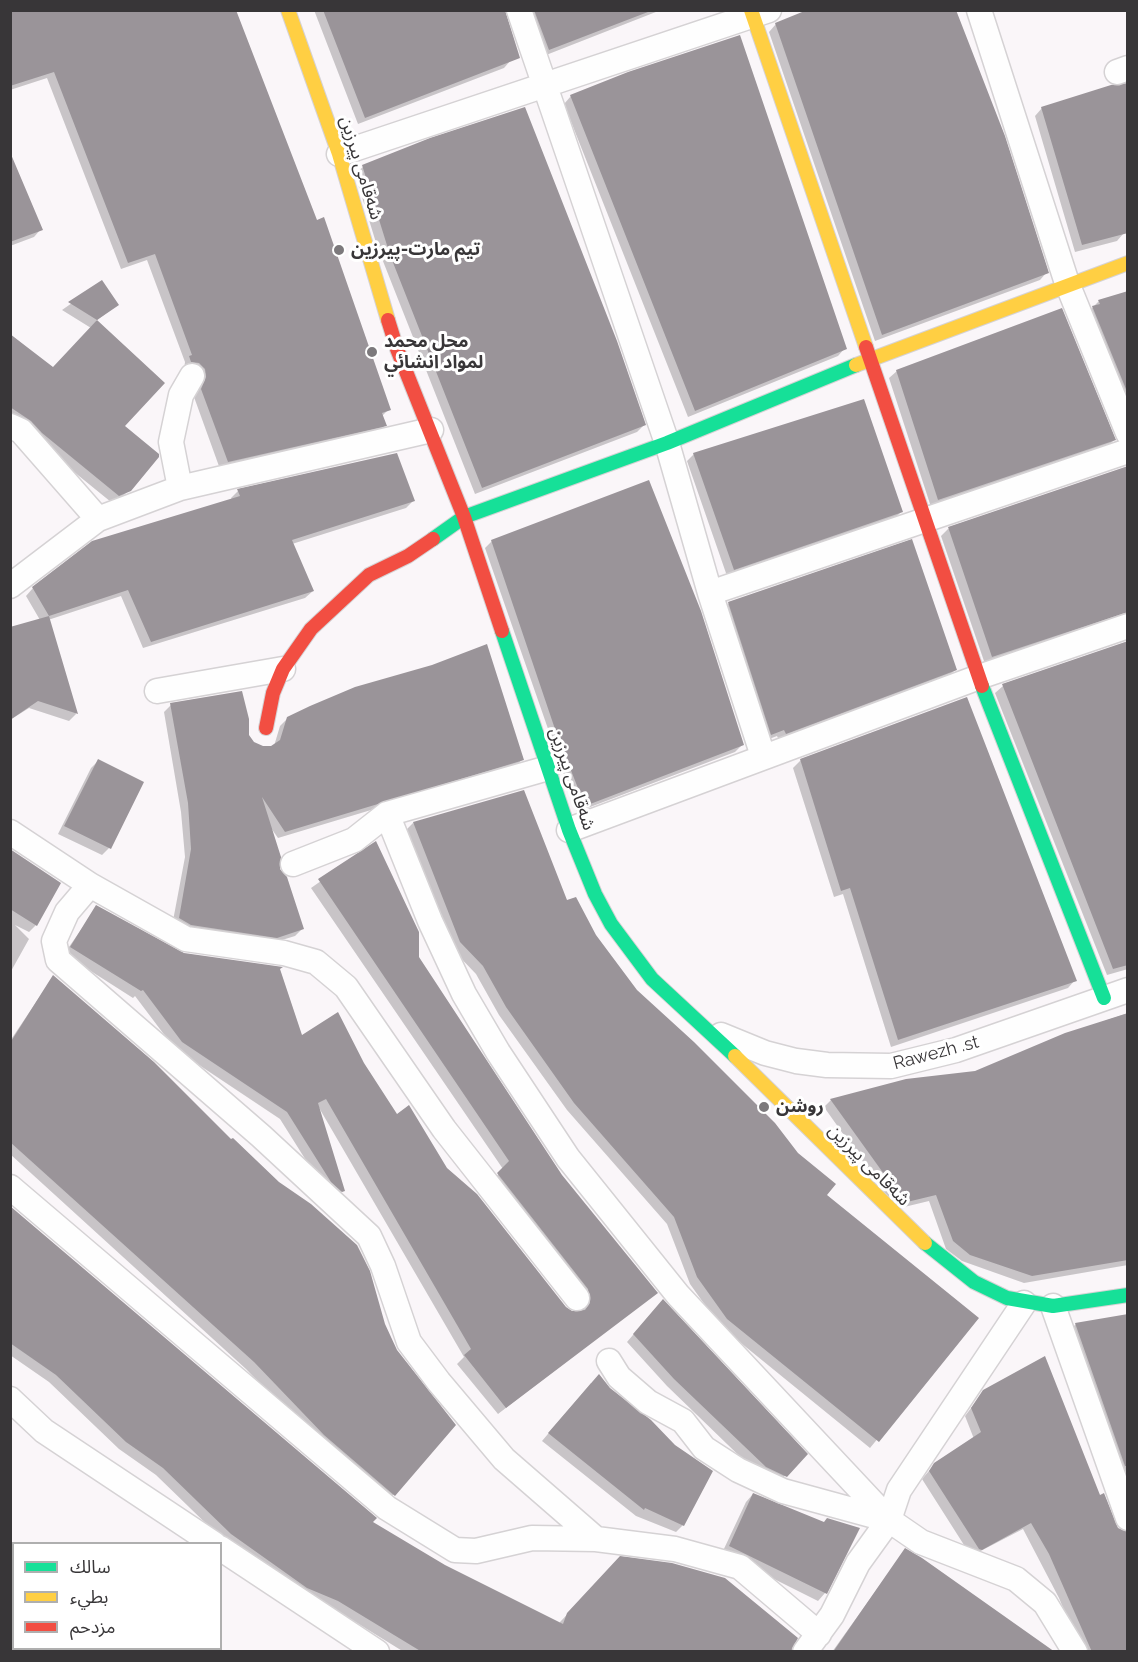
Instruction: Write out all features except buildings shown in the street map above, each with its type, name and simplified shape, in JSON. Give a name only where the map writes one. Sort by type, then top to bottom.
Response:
[{"type":"street","name":"شەقامی پیرزین","points":[[288,10],[339,154],[383,307],[464,517],[569,830],[595,894],[631,952],[652,979],[707,1029],[910,1231],[974,1282],[990,1291],[1024,1303],[1053,1306],[1128,1295]]},
{"type":"street","points":[[519,10],[546,83],[667,443],[710,593],[763,756]]},
{"type":"street","points":[[979,10],[1067,284],[1128,433]]},
{"type":"street","points":[[339,154],[758,12],[871,359],[979,677],[1104,998]]},
{"type":"street","points":[[266,728],[273,693],[283,669],[311,629],[369,575],[408,556],[464,517],[667,443],[871,359],[1128,262]]},
{"type":"street","points":[[180,488],[171,442],[181,395],[192,376]]},
{"type":"street","points":[[10,426],[21,430],[98,519]]},
{"type":"street","points":[[10,586],[98,519],[180,488],[430,430]]},
{"type":"street","points":[[710,593],[1128,451]]},
{"type":"street","points":[[569,830],[979,677],[1128,626]]},
{"type":"street","points":[[157,692],[283,669]]},
{"type":"street","points":[[293,864],[354,840],[387,814],[548,768]]},
{"type":"street","points":[[387,814],[429,921],[464,994],[498,1052],[568,1158],[678,1295],[889,1520],[921,1542],[1016,1579],[1045,1603],[1075,1652]]},
{"type":"street","points":[[10,832],[90,885],[186,939],[284,953],[316,962],[346,987],[444,1129],[578,1298]]},
{"type":"street","points":[[90,885],[67,912],[58,931],[54,941],[58,960],[261,1136],[369,1236],[383,1266],[409,1342],[504,1459],[596,1539]]},
{"type":"street","name":"Rawezh .st","points":[[707,1029],[765,1053],[796,1060],[827,1065],[891,1066],[956,1050],[1128,990]]},
{"type":"street","points":[[10,1187],[387,1508],[455,1550],[476,1551],[532,1538],[596,1539],[675,1549],[740,1567],[812,1643],[832,1615],[858,1563],[889,1520],[899,1490],[1024,1303]]},
{"type":"street","points":[[1053,1306],[1128,1518]]},
{"type":"street","points":[[609,1361],[619,1377],[648,1402],[683,1421],[704,1448],[738,1470],[783,1491],[889,1520]]},
{"type":"street","points":[[10,1399],[44,1431],[211,1542]]},
{"type":"street","points":[[222,1549],[377,1652]]},
{"type":"traffic: fast","points":[[433,539],[464,517],[667,443],[856,365]]},
{"type":"traffic: fast","points":[[502,631],[569,830],[595,894],[611,924],[652,979],[735,1056]]},
{"type":"traffic: fast","points":[[982,686],[1104,998]]},
{"type":"traffic: fast","points":[[925,1243],[974,1282],[1007,1298],[1053,1306],[1128,1295]]},
{"type":"traffic: slow","points":[[288,10],[339,154],[388,320]]},
{"type":"traffic: slow","points":[[751,10],[866,347]]},
{"type":"traffic: slow","points":[[856,365],[1128,263]]},
{"type":"traffic: slow","points":[[735,1056],[925,1243]]},
{"type":"traffic: jam","points":[[388,320],[397,349],[464,517],[502,631]]},
{"type":"traffic: jam","points":[[866,347],[982,686]]},
{"type":"traffic: jam","points":[[266,728],[273,693],[283,669],[311,629],[369,575],[408,556],[433,539]]},
{"type":"place","name":"تیم مارت-پیرزین","points":[[339,250]]},
{"type":"place","name":"محل محمد لمواد انشائي","points":[[372,352]]},
{"type":"place","name":"روشن","points":[[764,1107]]}]
